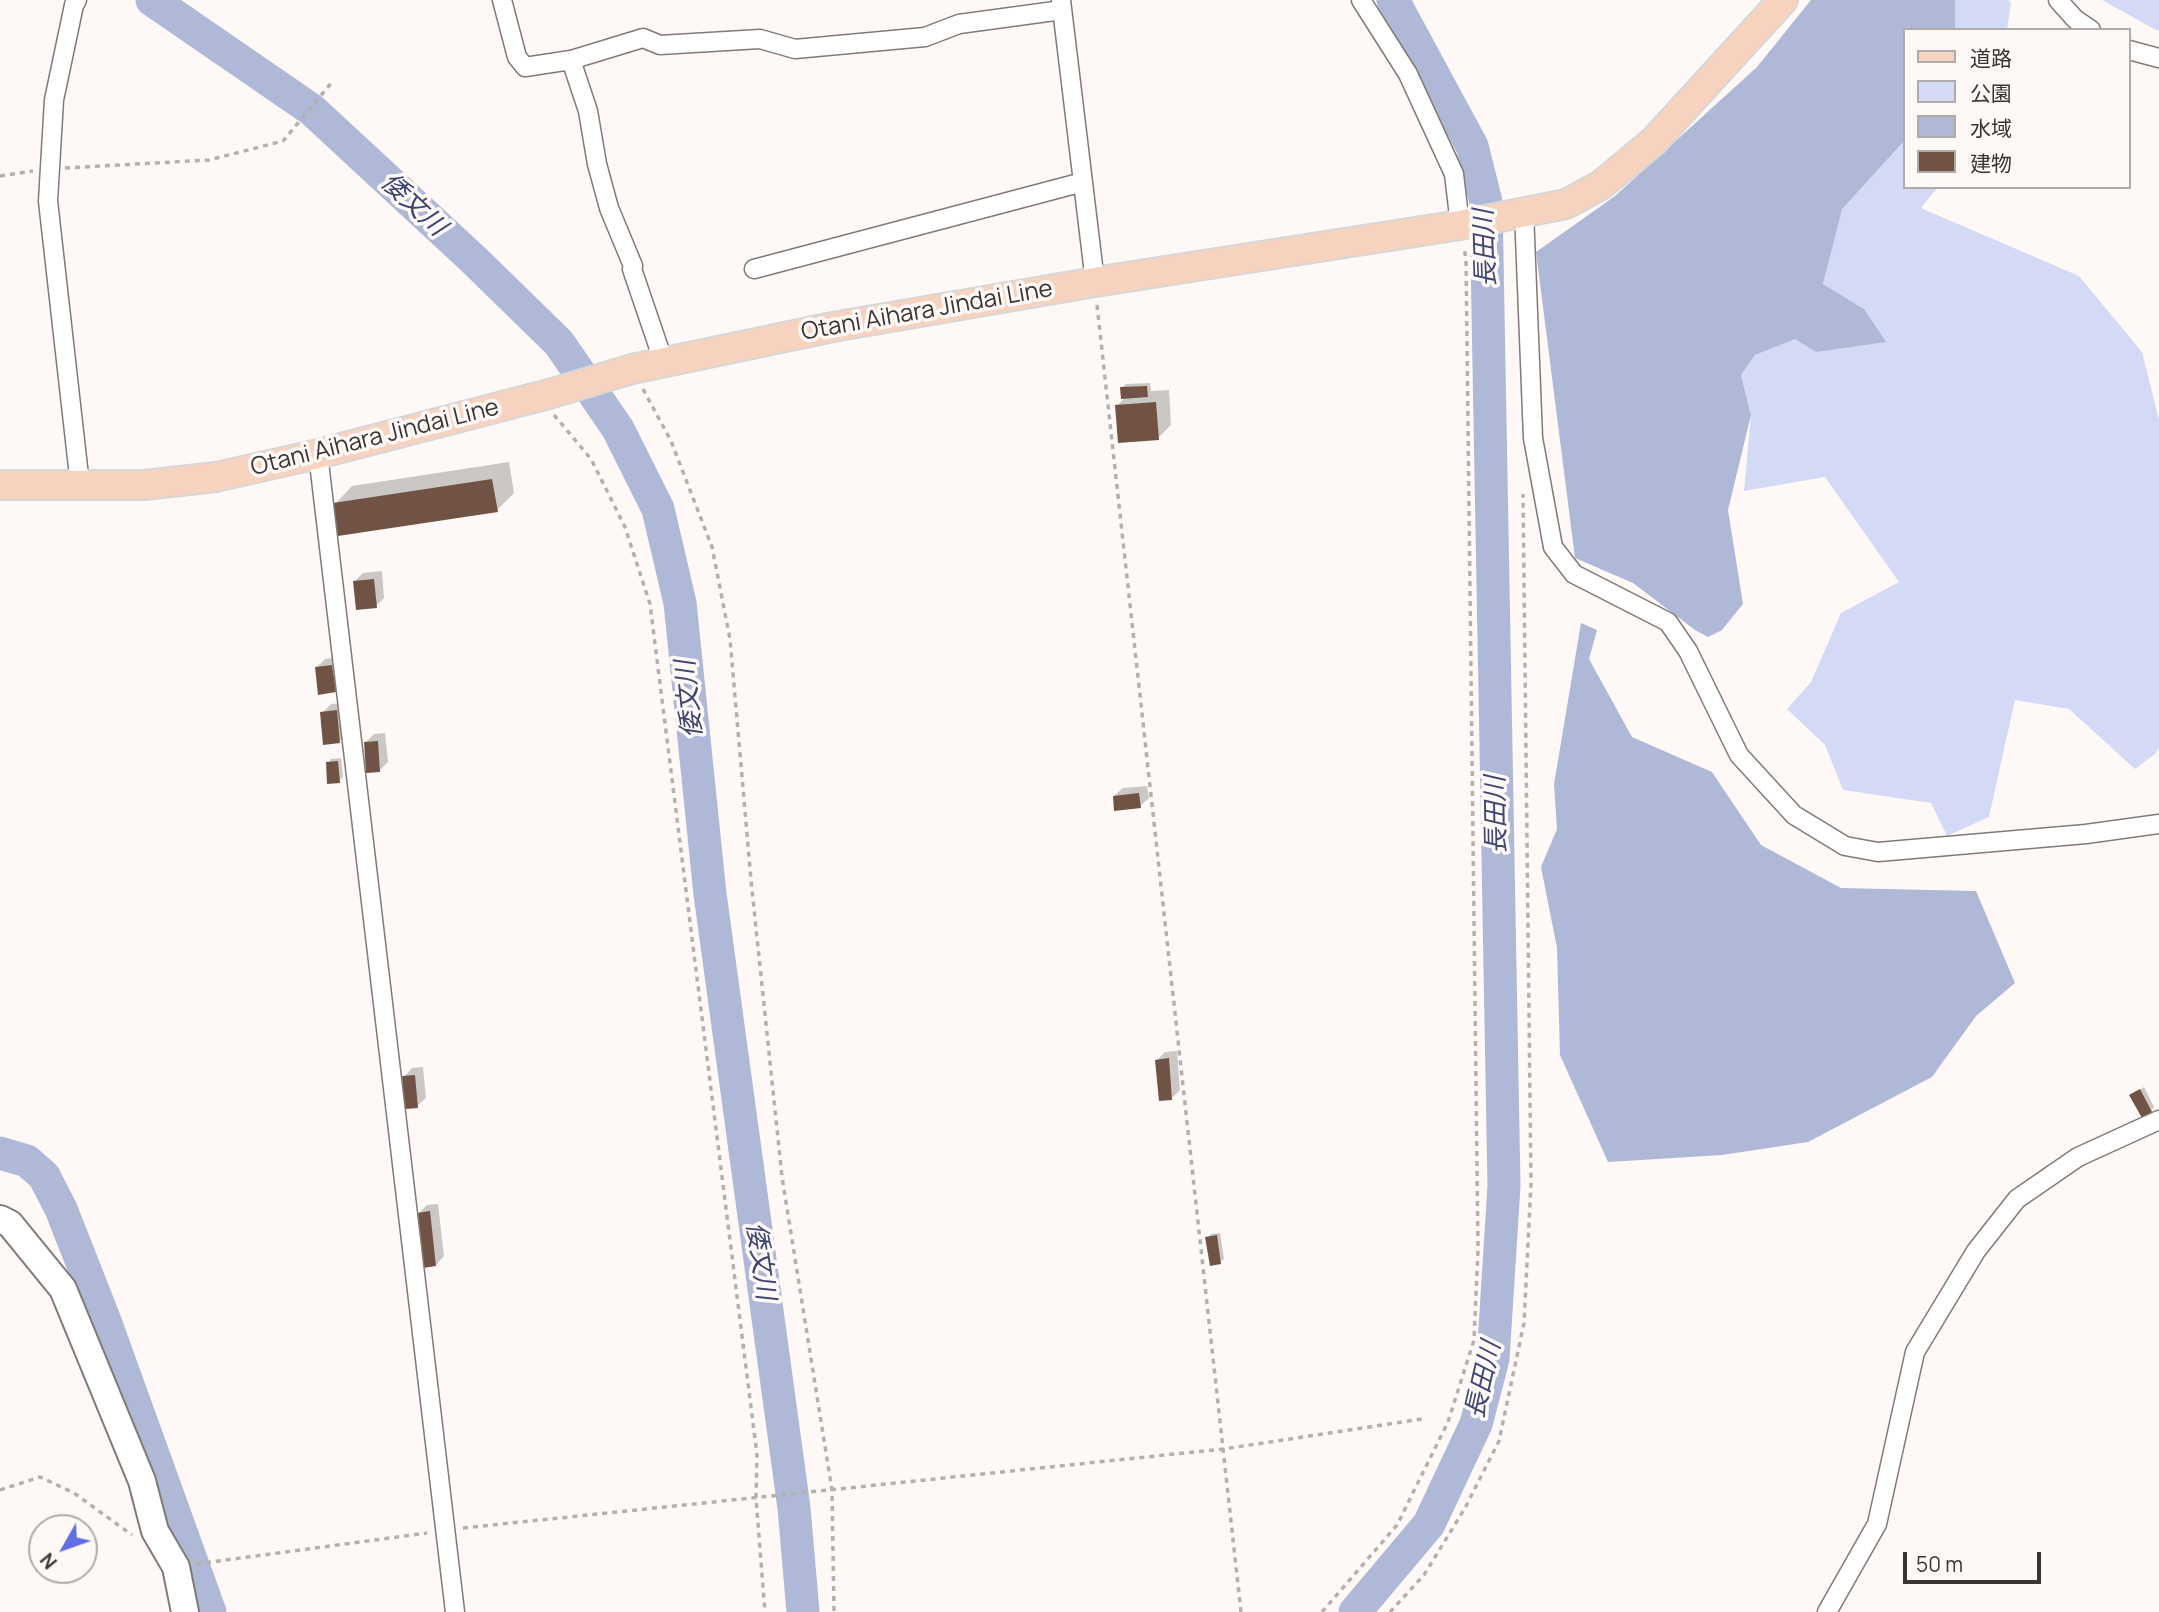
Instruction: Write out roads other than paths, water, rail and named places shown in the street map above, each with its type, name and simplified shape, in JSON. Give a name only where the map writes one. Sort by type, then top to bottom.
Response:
[{"type":"main road","name":"Otani Aihara Jindai Line","points":[[0,485],[145,485],[216,477],[318,454],[544,396],[625,371],[833,327],[1095,282],[1460,225],[1566,204],[1601,185],[1654,141],[1783,0]]},
{"type":"street","points":[[502,0],[517,57],[525,68],[571,60],[643,38],[660,45],[760,39],[794,49],[925,37],[958,24],[1061,5],[1095,282]]},
{"type":"street","points":[[1361,0],[1408,74],[1454,174],[1460,225]]},
{"type":"street","points":[[2058,0],[2075,19],[2088,28]]},
{"type":"street","points":[[76,3],[54,100],[48,201],[80,485]]},
{"type":"street","points":[[2131,51],[2159,58]]},
{"type":"street","points":[[571,60],[589,111],[597,164],[609,208],[633,266],[664,363]]},
{"type":"street","points":[[754,269],[1083,182]]},
{"type":"street","points":[[1516,213],[1532,438],[1553,547],[1574,574],[1668,622],[1688,651],[1739,755],[1794,815],[1845,846],[1878,852],[2086,834],[2159,824]]},
{"type":"street","points":[[318,454],[455,1612]]},
{"type":"street","points":[[1827,1612],[1877,1524],[1915,1352],[1976,1251],[2017,1199],[2078,1157],[2159,1120]]},
{"type":"street","points":[[3,1225],[63,1289],[142,1481],[155,1531],[176,1567],[185,1612]]},
{"type":"water","points":[[1811,0],[1955,0],[1955,28],[1904,28],[1904,141],[1842,209],[1823,284],[1864,309],[1886,342],[1816,352],[1795,339],[1755,355],[1741,375],[1751,415],[1728,510],[1743,604],[1722,630],[1708,637],[1633,583],[1575,558],[1536,252],[1615,196],[1757,67]]},
{"type":"water","points":[[1581,623],[1597,630],[1589,659],[1632,737],[1712,772],[1761,845],[1841,888],[1976,891],[2015,983],[1976,1016],[1932,1077],[1808,1142],[1722,1155],[1608,1162],[1560,1055],[1557,948],[1541,867],[1557,829],[1554,784]]},
{"type":"waterway","name":"倭文川","points":[[152,0],[312,110],[559,343],[618,429],[658,509],[680,603],[710,894],[794,1508],[803,1612]]},
{"type":"waterway","name":"長田川","points":[[1355,1612],[1429,1524],[1476,1424],[1493,1359],[1504,1186],[1486,202],[1472,146],[1393,0]]},
{"type":"waterway","points":[[0,1153],[27,1161],[44,1176],[61,1209],[105,1321],[210,1612]]}]
